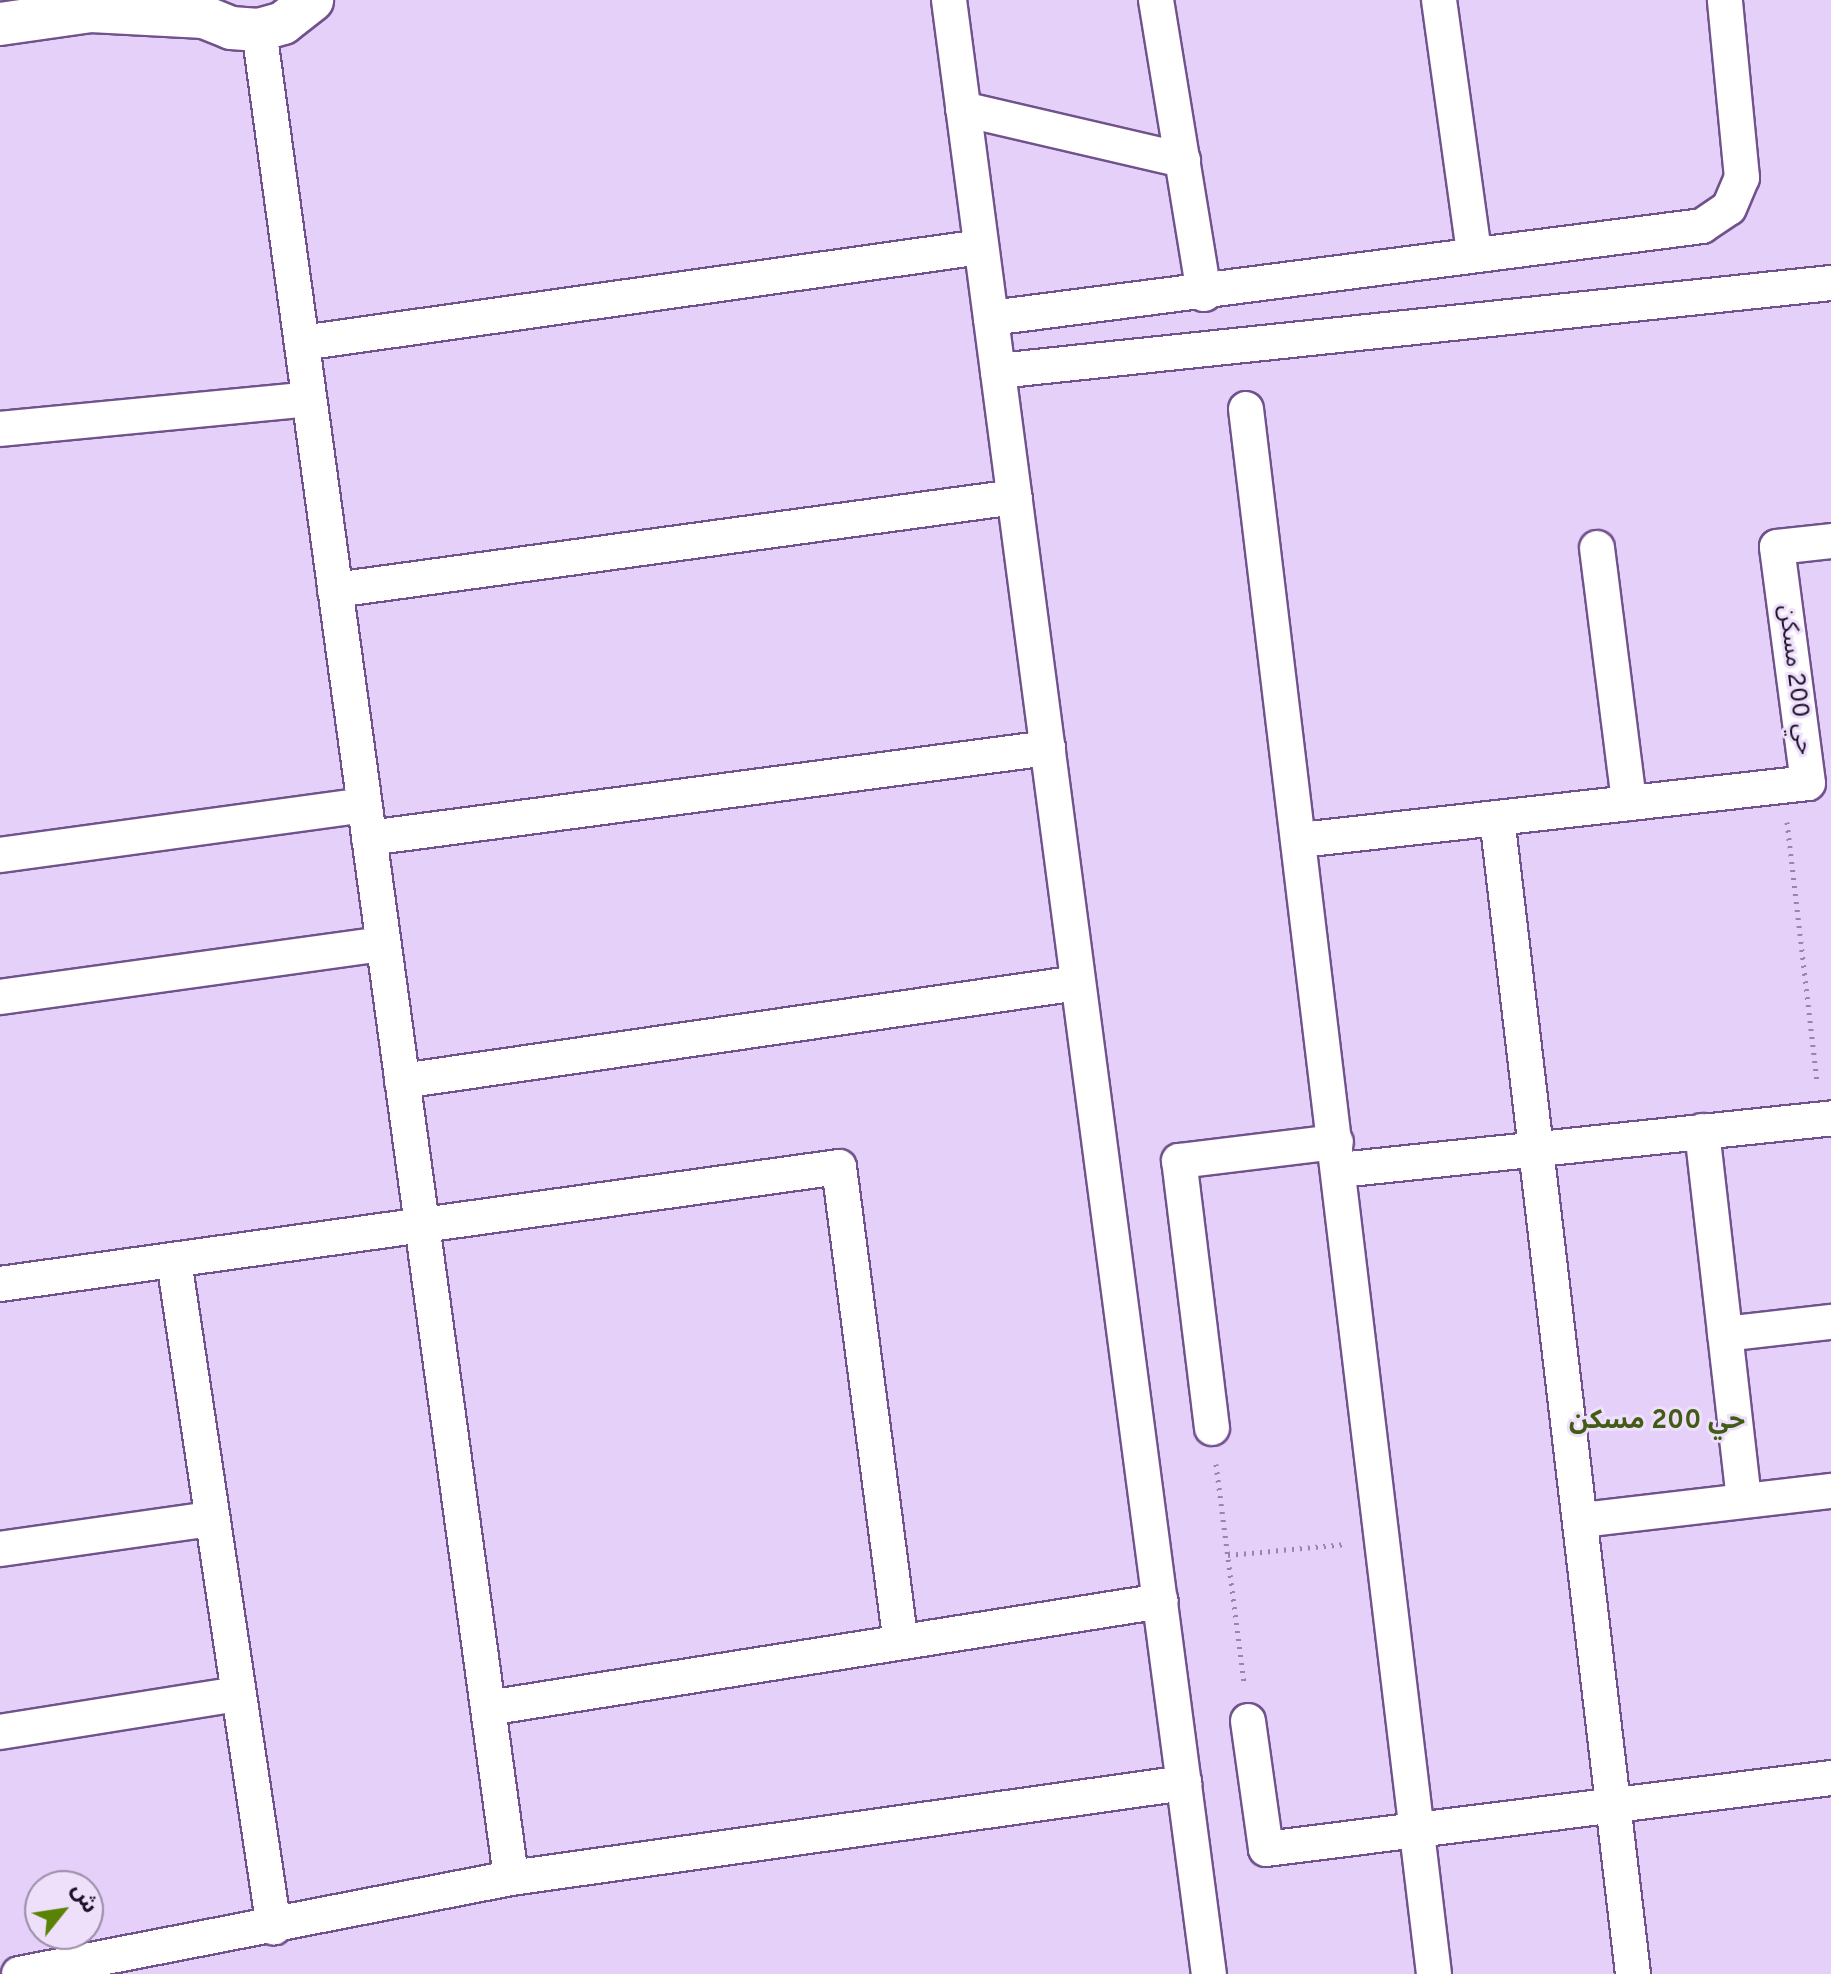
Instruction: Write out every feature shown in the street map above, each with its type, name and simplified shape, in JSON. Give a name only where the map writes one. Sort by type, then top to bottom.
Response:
[{"type":"street","points":[[0,24],[91,11],[195,8],[231,28],[259,30],[283,23],[312,0]]},
{"type":"street","points":[[949,0],[1209,1974]]},
{"type":"street","points":[[1156,0],[1204,294]]},
{"type":"street","points":[[1439,0],[1474,253]]},
{"type":"street","points":[[991,318],[1204,294],[1474,253],[1702,226],[1729,208],[1742,178],[1725,0]]},
{"type":"street","points":[[259,30],[511,1878]]},
{"type":"street","points":[[963,109],[1183,160]]},
{"type":"street","points":[[302,343],[981,247]]},
{"type":"street","points":[[998,371],[1831,283]]},
{"type":"street","points":[[0,429],[309,399]]},
{"type":"street","points":[[1246,409],[1301,840],[1434,1974]]},
{"type":"street","points":[[335,590],[1015,497]]},
{"type":"street","name":"حي 200 مسكن","points":[[1301,840],[1808,783],[1777,547],[1831,541]]},
{"type":"street","points":[[1597,548],[1629,803]]},
{"type":"street","points":[[0,855],[366,822],[1048,748]]},
{"type":"street","points":[[1497,818],[1583,1520],[1612,1806],[1633,1974]]},
{"type":"street","points":[[0,997],[383,944]]},
{"type":"street","points":[[402,1081],[1078,983]]},
{"type":"street","points":[[1212,1428],[1179,1161],[1536,1149],[1826,1118]]},
{"type":"street","points":[[1702,1131],[1744,1500]]},
{"type":"street","points":[[0,1284],[839,1167],[901,1642]]},
{"type":"street","points":[[174,1261],[274,1928]]},
{"type":"street","points":[[1725,1334],[1831,1322]]},
{"type":"street","points":[[1583,1520],[1831,1491]]},
{"type":"street","points":[[0,1549],[212,1519]]},
{"type":"street","points":[[488,1708],[1161,1601]]},
{"type":"street","points":[[0,1732],[238,1694]]},
{"type":"street","points":[[1248,1721],[1266,1849],[1831,1778]]},
{"type":"street","points":[[19,1974],[274,1928],[511,1878],[1184,1783]]},
{"type":"path","points":[[1783,786],[1826,1118]]},
{"type":"path","points":[[1212,1428],[1248,1721]]},
{"type":"path","points":[[1228,1555],[1383,1541]]},
{"type":"district","name":"حي 200 مسكن","points":[[1657,1422]]}]
